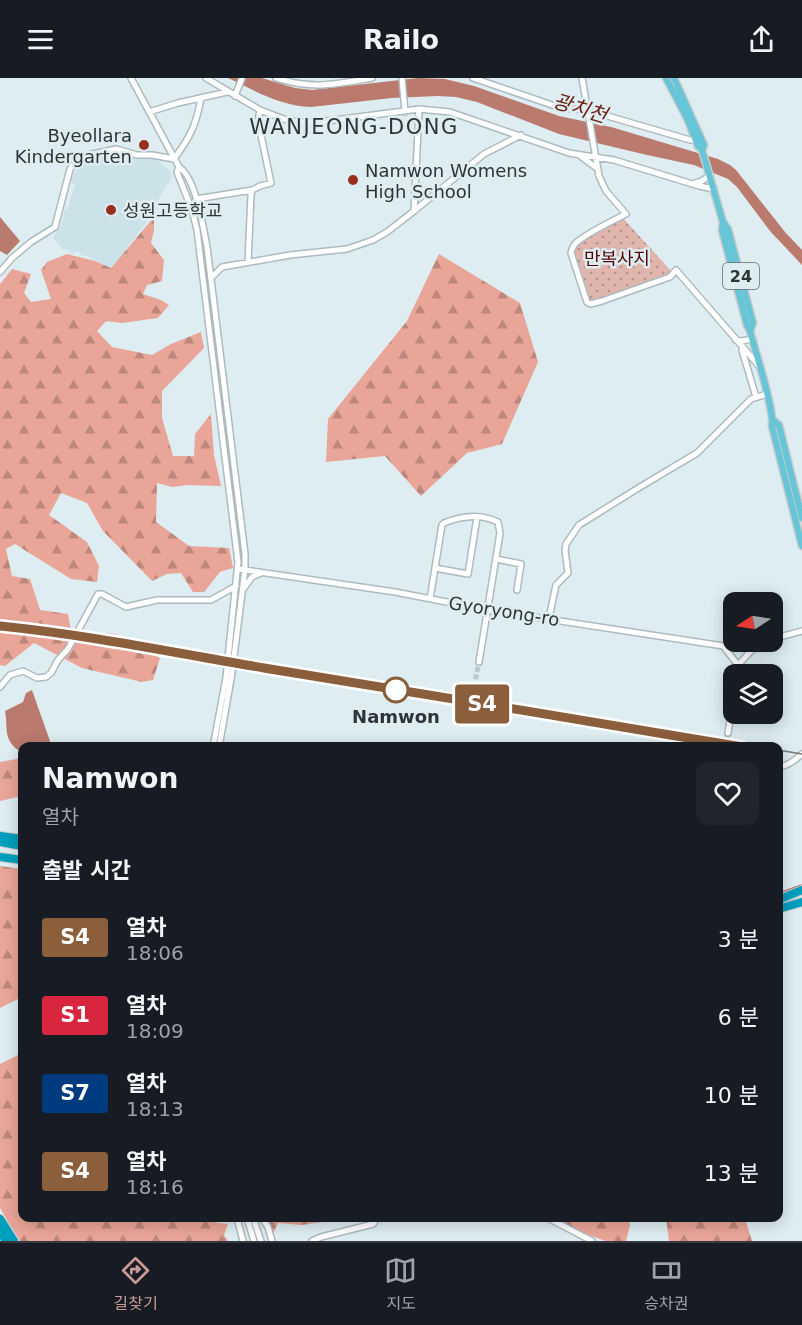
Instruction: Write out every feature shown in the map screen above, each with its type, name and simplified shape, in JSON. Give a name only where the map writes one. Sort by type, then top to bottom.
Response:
[{"type":"highway","points":[[0,836],[18,838]]},
{"type":"highway","points":[[0,842],[18,845]]},
{"type":"highway","points":[[0,855],[18,855]]},
{"type":"highway","points":[[0,855],[18,859]]},
{"type":"highway","points":[[783,899],[802,890]]},
{"type":"highway","points":[[783,900],[802,896]]},
{"type":"highway","points":[[783,909],[802,902]]},
{"type":"highway","points":[[783,910],[802,907]]},
{"type":"highway","points":[[0,1219],[14,1241]]},
{"type":"highway","points":[[0,1231],[6,1241]]},
{"type":"main road","points":[[666,78],[678,92],[704,145],[702,150]]},
{"type":"main road","points":[[674,78],[698,146],[702,150],[709,175]]},
{"type":"main road","name":"24","points":[[709,175],[723,222],[728,229],[753,323],[750,331],[802,546]]},
{"type":"main road","name":"24","points":[[773,420],[778,425],[802,518]]},
{"type":"street","points":[[131,78],[174,159],[185,171],[202,221],[245,554],[236,586],[232,648]]},
{"type":"street","points":[[206,78],[227,92]]},
{"type":"street","points":[[236,93],[242,78]]},
{"type":"street","points":[[276,78],[299,84],[323,86],[372,78]]},
{"type":"street","points":[[402,78],[405,108]]},
{"type":"street","points":[[473,78],[561,108],[587,112],[696,140]]},
{"type":"street","points":[[582,78],[598,169],[604,187],[626,214],[582,238],[572,249],[571,253],[587,302],[590,304],[602,301],[670,277],[676,270],[760,368]]},
{"type":"street","points":[[149,112],[227,92],[236,93],[260,111],[289,121],[312,123],[405,108],[450,112],[577,154],[615,160],[714,189]]},
{"type":"street","points":[[174,159],[189,139],[195,125],[201,98]]},
{"type":"street","points":[[414,212],[419,109]]},
{"type":"street","points":[[196,199],[252,189],[271,183],[258,120],[260,111]]},
{"type":"street","points":[[211,278],[222,267],[290,255],[347,249],[373,240],[414,212],[483,154],[520,135]]},
{"type":"street","points":[[0,272],[31,242],[55,227],[70,169],[75,163],[88,155],[116,149],[137,155],[152,154],[174,159]]},
{"type":"street","points":[[577,154],[598,169]]},
{"type":"street","points":[[179,167],[177,172],[197,230],[242,569],[243,589],[232,648],[220,742]]},
{"type":"street","points":[[693,183],[702,181],[709,175]]},
{"type":"street","points":[[248,262],[252,189]]},
{"type":"street","points":[[208,257],[213,263],[222,267]]},
{"type":"street","points":[[738,343],[753,339]]},
{"type":"street","points":[[738,343],[756,397]]},
{"type":"street","points":[[549,618],[556,585],[568,573],[566,544],[579,525],[697,453],[751,399],[767,394]]},
{"type":"street","points":[[430,599],[444,523],[469,516],[495,520],[500,526],[500,533],[479,662]]},
{"type":"street","points":[[435,568],[468,574],[477,517]]},
{"type":"street","points":[[496,559],[521,564],[517,590]]},
{"type":"street","name":"Gyoryong-ro","points":[[242,569],[723,646]]},
{"type":"street","points":[[243,589],[252,577],[262,572]]},
{"type":"street","points":[[0,687],[10,675],[23,671],[37,678],[51,673],[58,660],[68,649],[98,594],[126,607],[132,607],[157,600],[211,600],[236,586]]},
{"type":"street","points":[[783,636],[802,631]]},
{"type":"street","points":[[728,652],[737,664]]},
{"type":"street","points":[[739,664],[750,652]]},
{"type":"street","points":[[214,742],[228,678]]},
{"type":"street","points":[[728,733],[729,724]]},
{"type":"street","points":[[783,766],[802,754]]},
{"type":"street","points":[[238,1222],[243,1241]]},
{"type":"street","points":[[248,1222],[252,1240]]},
{"type":"street","points":[[255,1222],[261,1241]]},
{"type":"street","points":[[256,1227],[261,1222]]},
{"type":"street","points":[[264,1222],[272,1241]]},
{"type":"street","points":[[312,1241],[366,1227],[374,1222]]},
{"type":"street","points":[[555,1222],[591,1241]]},
{"type":"shaded area","points":[[228,78],[262,78],[295,88],[312,90],[418,78],[445,79],[474,86],[559,116],[611,127],[718,159],[736,170],[802,250],[802,265],[770,231],[737,187],[728,179],[694,165],[559,134],[477,102],[456,97],[392,98],[311,107],[279,101]]},
{"type":"shaded area","name":"성원고등학교","points":[[107,155],[153,157],[170,171],[172,176],[158,200],[157,209],[111,268],[81,255],[78,251],[72,254],[67,249],[63,249],[53,238],[63,222],[64,211],[68,208],[75,184],[71,182],[74,173],[88,158]]},
{"type":"shaded area","points":[[0,217],[20,241],[7,255],[0,251]]},
{"type":"shaded area","points":[[32,690],[50,742],[18,742],[18,750],[8,737],[5,711],[23,702],[26,693]]},
{"type":"green space","points":[[154,217],[151,243],[164,260],[162,281],[147,285],[143,294],[169,305],[158,318],[122,323],[106,321],[97,331],[112,347],[152,355],[171,344],[201,332],[204,348],[162,391],[162,418],[173,456],[194,456],[195,434],[211,414],[214,455],[221,486],[172,487],[157,483],[156,522],[189,546],[229,548],[233,568],[220,572],[204,592],[193,592],[181,573],[167,574],[152,581],[103,531],[87,503],[61,493],[49,515],[87,542],[99,566],[97,582],[71,579],[15,544],[6,549],[12,576],[30,579],[40,610],[68,614],[71,631],[115,634],[160,658],[153,680],[142,682],[82,668],[34,643],[5,666],[0,665],[0,284],[12,269],[31,274],[24,293],[31,302],[51,299],[41,270],[47,262],[67,254],[95,261],[111,268]]},
{"type":"green space","name":"만복사지","points":[[623,218],[671,271],[667,276],[590,301],[587,299],[574,259],[574,249],[582,241]]},
{"type":"green space","points":[[439,254],[520,303],[538,362],[502,444],[467,453],[421,496],[385,456],[326,462],[328,419],[407,321]]},
{"type":"green space","points":[[18,759],[18,797],[0,801],[0,762]]},
{"type":"green space","points":[[0,866],[18,868],[18,999],[0,1008]]},
{"type":"green space","points":[[18,1055],[18,1222],[213,1222],[228,1224],[224,1235],[228,1241],[20,1241],[0,1208],[0,1064]]},
{"type":"green space","points":[[263,1222],[324,1222],[301,1225],[278,1223],[273,1234]]},
{"type":"green space","points":[[565,1222],[629,1222],[630,1225],[626,1241],[606,1241],[571,1229]]},
{"type":"green space","points":[[667,1222],[746,1222],[752,1241],[669,1241]]},
{"type":"waterway","points":[[783,891],[801,885]]},
{"type":"tunnel","points":[[468,716],[479,662]]},
{"type":"tunnel","points":[[726,742],[728,733]]},
{"type":"railway","points":[[136,642],[729,742]]},
{"type":"railway","points":[[783,751],[802,754]]},
{"type":"train","name":"S4","points":[[0,626],[136,645],[712,742]]},
{"type":"place","name":"Byeollara Kindergarten","points":[[144,145]]},
{"type":"place","name":"Namwon Womens High School","points":[[353,180]]},
{"type":"place","name":"성원고등학교","points":[[111,210]]},
{"type":"place","name":"Namwon","points":[[396,690]]},
{"type":"district","name":"WANJEONG-DONG","points":[[354,127]]},
{"type":"water label","name":"광치천","points":[[580,108]]}]
